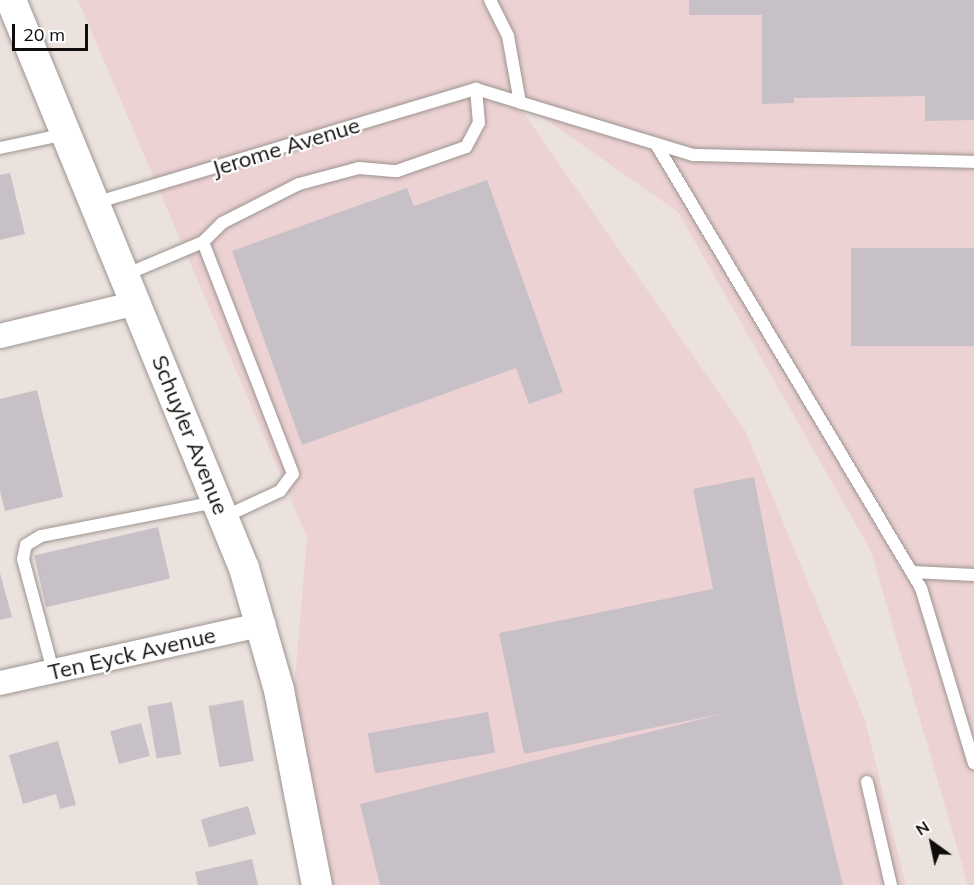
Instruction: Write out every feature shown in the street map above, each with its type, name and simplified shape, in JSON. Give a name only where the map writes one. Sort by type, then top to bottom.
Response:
[{"type":"street","name":"Schuyler Avenue","points":[[9,8],[67,134],[220,509],[263,624],[317,885]]},
{"type":"street","points":[[0,336],[136,303]]},
{"type":"street","name":"Ten Eyck Avenue","points":[[0,683],[263,624]]},
{"type":"lane","points":[[490,0],[508,36],[520,103]]},
{"type":"lane","points":[[125,275],[203,242],[222,223],[299,184],[359,168],[397,171],[466,147],[479,123],[476,89],[693,155],[974,162]]},
{"type":"lane","name":"Jerome Avenue","points":[[95,203],[476,89]]},
{"type":"lane","points":[[0,148],[67,134]]},
{"type":"lane","points":[[656,144],[921,588],[974,763]]},
{"type":"lane","points":[[53,671],[22,559],[26,545],[41,536],[220,509],[280,491],[293,474],[203,242]]},
{"type":"lane","points":[[912,572],[974,575]]},
{"type":"lane","points":[[867,782],[891,885]]},
{"type":"shaded area","points":[[78,0],[974,0],[974,885],[968,885],[871,551],[678,212],[511,95],[745,430],[865,720],[906,885],[317,885],[289,750],[307,537]]},
{"type":"building","points":[[689,0],[974,0],[974,120],[925,121],[925,96],[794,98],[794,103],[762,104],[762,15],[689,15]]},
{"type":"building","points":[[10,173],[25,234],[0,240],[0,175]]},
{"type":"building","points":[[487,180],[563,392],[529,404],[516,368],[302,445],[232,251],[407,188],[414,206]]},
{"type":"building","points":[[851,248],[974,248],[974,346],[851,346]]},
{"type":"building","points":[[37,390],[63,497],[5,511],[0,491],[0,399]]},
{"type":"building","points":[[754,477],[797,697],[843,885],[380,885],[360,804],[726,713],[524,754],[499,633],[713,589],[693,489]]},
{"type":"building","points":[[158,527],[170,579],[46,607],[34,556]]},
{"type":"building","points":[[0,573],[12,617],[0,620]]},
{"type":"building","points":[[243,700],[254,761],[219,767],[209,706]]},
{"type":"building","points":[[172,702],[181,754],[157,759],[147,706]]},
{"type":"building","points":[[488,712],[495,752],[375,774],[368,733]]},
{"type":"building","points":[[141,723],[150,756],[119,764],[110,731]]},
{"type":"building","points":[[58,741],[76,805],[60,809],[56,794],[23,804],[9,755]]},
{"type":"building","points":[[248,806],[256,834],[209,847],[201,820]]},
{"type":"building","points":[[252,859],[258,885],[198,885],[195,872]]}]
